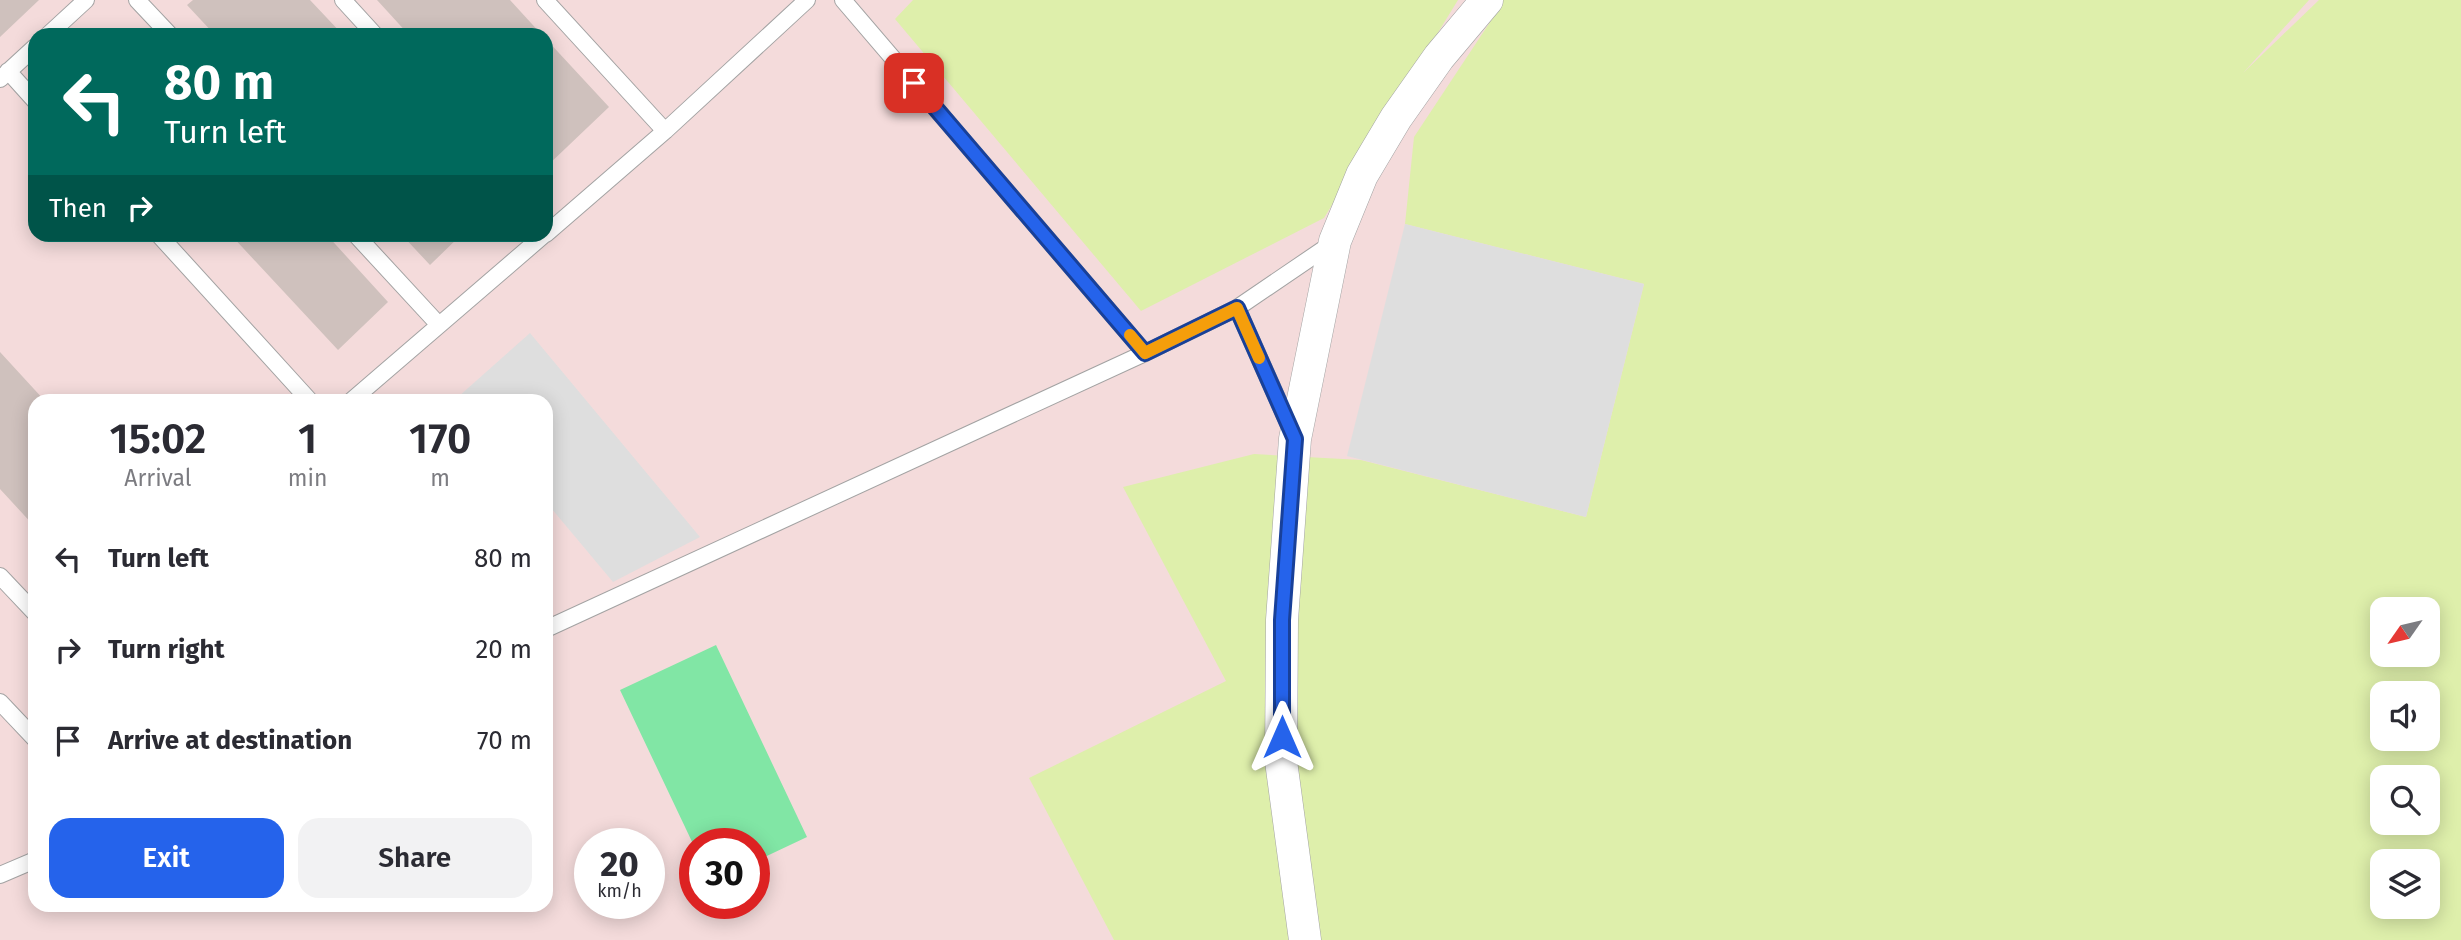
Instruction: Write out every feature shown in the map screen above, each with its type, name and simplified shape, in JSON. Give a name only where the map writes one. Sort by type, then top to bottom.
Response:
[{"type":"street","points":[[1305,940],[1281,761],[1282,620],[1295,439],[1335,241],[1362,175],[1396,118],[1439,57],[1487,0]]},
{"type":"lane","points":[[56,28],[86,0]]},
{"type":"lane","points":[[137,0],[163,28]]},
{"type":"lane","points":[[343,0],[369,28]]},
{"type":"lane","points":[[545,0],[665,131]]},
{"type":"lane","points":[[553,225],[665,131],[807,0]]},
{"type":"lane","points":[[843,0],[1145,353]]},
{"type":"lane","points":[[28,53],[4,75],[28,95]]},
{"type":"lane","points":[[553,626],[1237,308],[1335,241]]},
{"type":"lane","points":[[165,242],[304,394]]},
{"type":"lane","points":[[362,242],[439,326]]},
{"type":"lane","points":[[359,394],[534,242]]},
{"type":"lane","points":[[1237,308],[1295,439]]},
{"type":"lane","points":[[0,576],[28,606]]},
{"type":"lane","points":[[0,702],[28,732]]},
{"type":"lane","points":[[0,875],[28,863]]},
{"type":"shaded area","points":[[0,0],[2461,0],[2461,940],[0,940]]},
{"type":"shaded area","points":[[1405,224],[1644,284],[1586,517],[1347,456]]},
{"type":"shaded area","points":[[530,333],[700,537],[613,582],[553,510],[553,394],[461,394]]},
{"type":"green space","points":[[913,0],[1458,0],[1324,218],[1141,311],[895,19]]},
{"type":"green space","points":[[1468,0],[2309,0],[2243,73],[2319,0],[2461,0],[2461,940],[1114,940],[1029,778],[1226,681],[1123,487],[1254,454],[1361,460],[1586,517],[1644,284],[1405,224],[1414,137],[1496,13]]},
{"type":"green space","points":[[716,645],[807,837],[770,854],[770,828],[686,828],[620,690]]},
{"type":"building","points":[[0,0],[39,0],[0,37]]},
{"type":"building","points":[[193,0],[310,0],[336,28],[208,28],[187,5]]},
{"type":"building","points":[[377,0],[510,0],[536,28],[403,28]]},
{"type":"building","points":[[553,47],[609,107],[553,160]]},
{"type":"building","points":[[237,242],[333,242],[388,302],[338,350]]},
{"type":"building","points":[[408,242],[454,242],[430,265]]},
{"type":"building","points":[[0,352],[39,394],[28,394],[28,519],[0,489]]},
{"type":"slow traffic","points":[[1130,335],[1145,353],[1237,308],[1259,358]]},
{"type":"route","points":[[914,83],[1145,353],[1237,308],[1295,439],[1282,620],[1282,737]]}]
